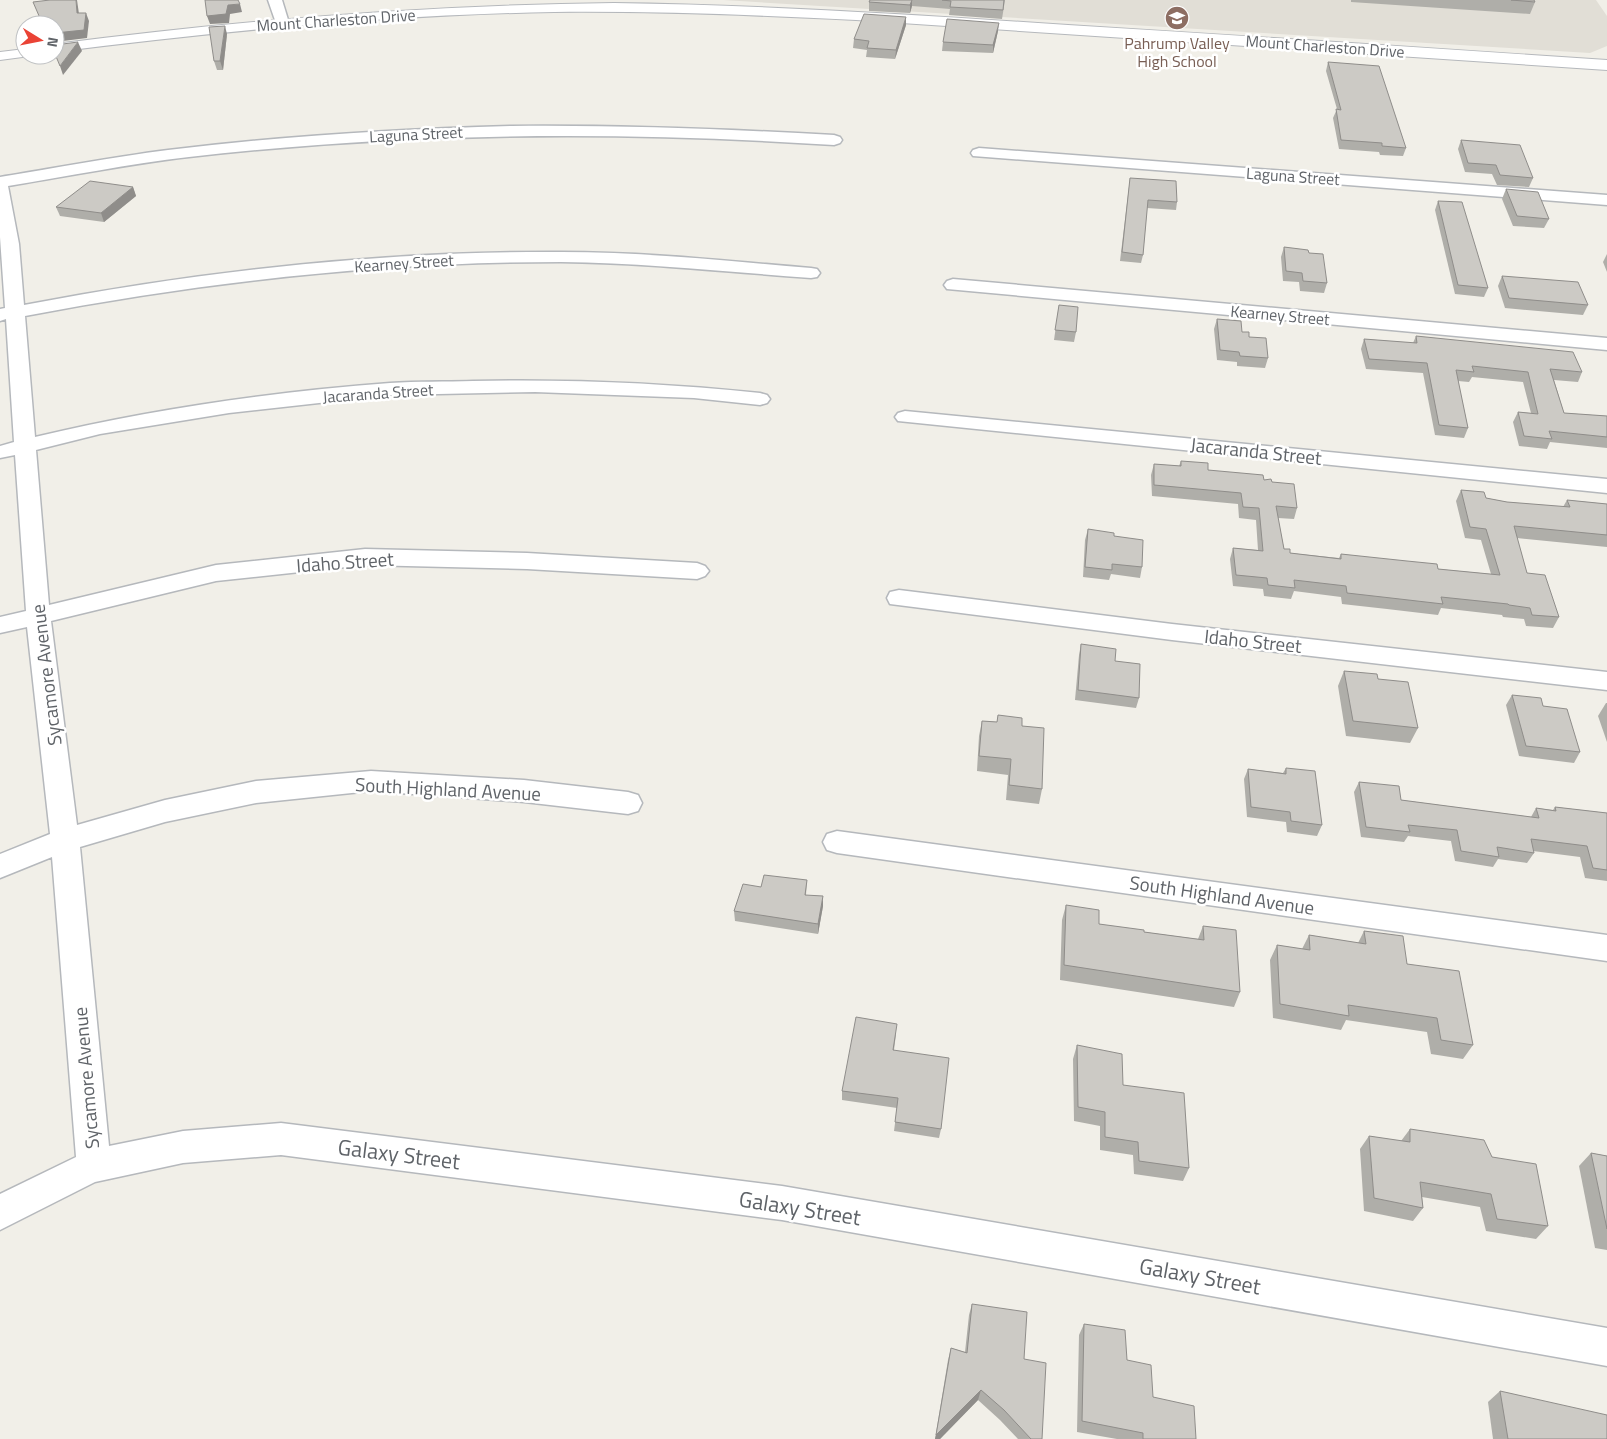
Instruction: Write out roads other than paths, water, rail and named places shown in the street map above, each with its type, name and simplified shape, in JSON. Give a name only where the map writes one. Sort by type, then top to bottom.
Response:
[{"type":"street","points":[[275,0],[282,23]]},
{"type":"street","name":"Mount Charleston Drive","points":[[65,47],[282,23],[552,4],[796,12],[1607,65]]},
{"type":"street","points":[[0,56],[15,54]]},
{"type":"street","name":"Laguna Street","points":[[0,183],[193,152],[339,138],[439,132],[607,129],[752,134],[834,140]]},
{"type":"street","name":"Laguna Street","points":[[979,153],[1607,200]]},
{"type":"street","name":"Sycamore Avenue","points":[[0,183],[10,244],[8,314],[25,445],[38,616],[65,840],[94,1166]]},
{"type":"street","name":"Kearney Street","points":[[8,314],[153,288],[258,275],[379,263],[472,258],[615,259],[811,273]]},
{"type":"street","name":"Kearney Street","points":[[953,285],[1607,344]]},
{"type":"street","name":"Jacaranda Street","points":[[0,452],[100,428],[229,406],[391,389],[535,386],[694,392],[760,399]]},
{"type":"street","name":"Jacaranda Street","points":[[905,417],[1607,486]]},
{"type":"street","name":"Idaho Street","points":[[0,625],[216,573],[365,557],[527,561],[697,571]]},
{"type":"street","name":"Idaho Street","points":[[899,598],[1172,632],[1607,681]]},
{"type":"street","name":"South Highland Avenue","points":[[0,866],[65,840],[165,811],[256,792],[371,781],[524,792],[628,803]]},
{"type":"street","name":"South Highland Avenue","points":[[837,842],[1607,948]]},
{"type":"street","name":"Galaxy Street","points":[[0,1213],[74,1174],[94,1166],[183,1147],[281,1139],[782,1203],[1607,1346]]},
{"type":"place","name":"Pahrump Valley High School","points":[[1177,18]]}]
